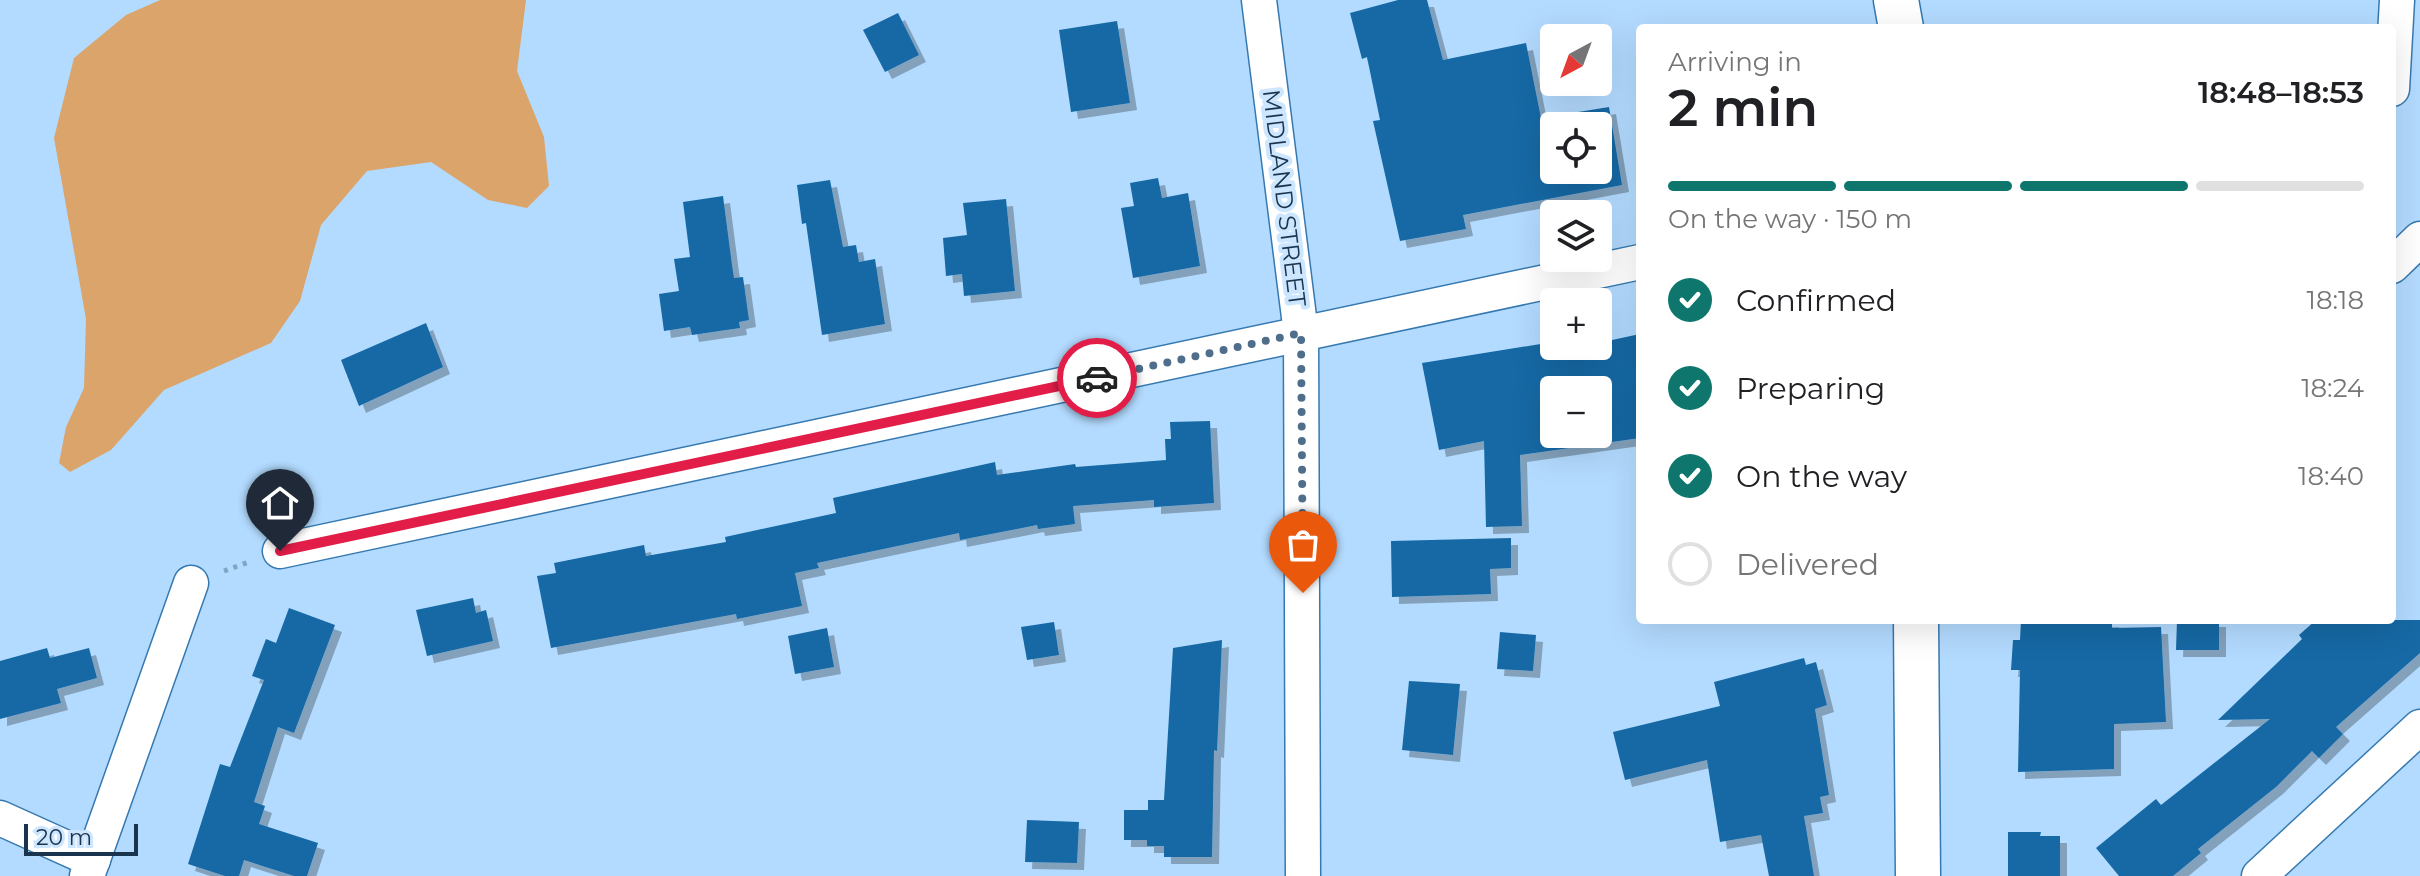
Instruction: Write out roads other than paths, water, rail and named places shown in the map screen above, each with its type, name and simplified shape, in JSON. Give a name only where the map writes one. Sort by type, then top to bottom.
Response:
[{"type":"main road","points":[[1896,0],[1900,24]]},
{"type":"main road","points":[[1916,624],[1918,876]]},
{"type":"street","name":"MIDLAND STREET","points":[[1259,0],[1301,333],[1303,876]]},
{"type":"street","points":[[2396,24],[2397,0]]},
{"type":"street","points":[[2396,262],[2420,239]]},
{"type":"street","points":[[280,551],[1636,263]]},
{"type":"street","points":[[0,818],[90,868],[191,583]]},
{"type":"street","points":[[2259,876],[2420,727]]}]
